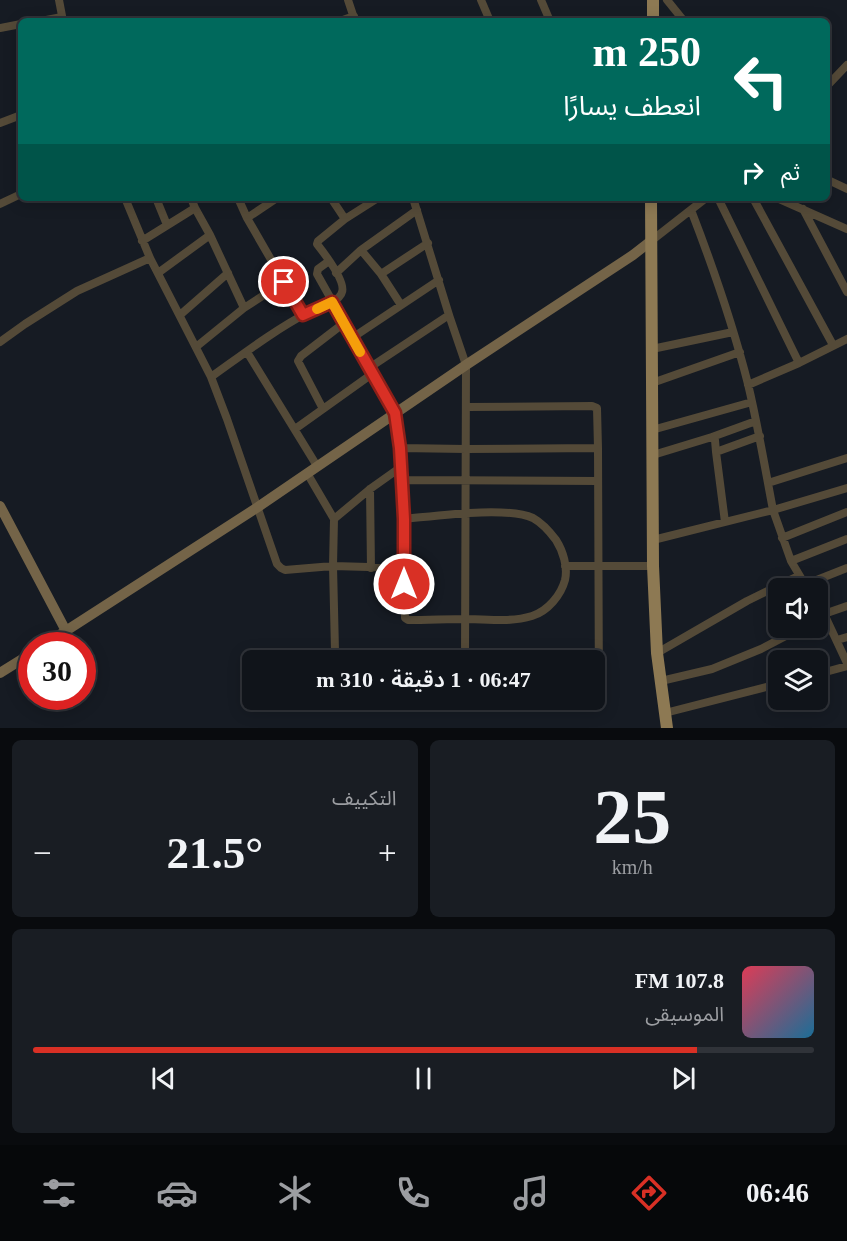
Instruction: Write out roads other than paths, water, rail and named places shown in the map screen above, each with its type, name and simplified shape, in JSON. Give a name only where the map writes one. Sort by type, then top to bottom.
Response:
[{"type":"main road","points":[[652,18],[653,0]]},
{"type":"main road","points":[[651,201],[653,566],[657,652],[667,728]]},
{"type":"street","points":[[59,0],[62,18]]},
{"type":"street","points":[[348,0],[354,18]]},
{"type":"street","points":[[481,0],[489,18]]},
{"type":"street","points":[[541,0],[549,18]]},
{"type":"street","points":[[667,0],[682,18]]},
{"type":"street","points":[[0,28],[18,25]]},
{"type":"street","points":[[830,83],[847,65]]},
{"type":"street","points":[[0,123],[18,116]]},
{"type":"street","points":[[830,181],[847,189]]},
{"type":"street","points":[[0,204],[18,195]]},
{"type":"street","points":[[126,201],[150,258],[211,377],[274,558],[281,568],[285,570],[333,566],[404,568]]},
{"type":"street","points":[[157,201],[167,225]]},
{"type":"street","points":[[192,201],[244,308]]},
{"type":"street","points":[[239,201],[303,315]]},
{"type":"street","points":[[247,218],[272,201]]},
{"type":"street","points":[[333,201],[345,219]]},
{"type":"street","points":[[211,377],[285,326],[340,296],[343,290],[342,285],[317,244],[345,219],[370,201]]},
{"type":"street","points":[[414,201],[466,365],[465,650]]},
{"type":"street","points":[[0,506],[66,631],[258,507],[466,365],[633,255],[702,201]]},
{"type":"street","points":[[719,201],[799,363]]},
{"type":"street","points":[[755,201],[833,345]]},
{"type":"street","points":[[784,201],[847,230]]},
{"type":"street","points":[[142,241],[195,208]]},
{"type":"street","points":[[803,209],[847,292]]},
{"type":"street","points":[[336,273],[361,250],[417,210]]},
{"type":"street","points":[[657,652],[740,605],[798,576],[790,561],[773,510],[760,436],[740,352],[691,210]]},
{"type":"street","points":[[158,273],[210,235]]},
{"type":"street","points":[[381,274],[428,243]]},
{"type":"street","points":[[361,250],[381,274],[401,305]]},
{"type":"street","points":[[0,342],[77,291],[150,258]]},
{"type":"street","points":[[329,261],[316,272],[395,413],[402,480],[404,616],[406,619],[489,620],[534,616],[549,606],[558,596],[565,579],[561,547],[544,526],[534,519],[520,514],[466,514],[404,519]]},
{"type":"street","points":[[180,315],[228,273]]},
{"type":"street","points":[[352,338],[439,279]]},
{"type":"street","points":[[196,347],[244,308],[284,282]]},
{"type":"street","points":[[295,429],[449,315]]},
{"type":"street","points":[[323,409],[298,361],[301,356],[344,323]]},
{"type":"street","points":[[652,348],[734,332]]},
{"type":"street","points":[[748,385],[847,339]]},
{"type":"street","points":[[247,352],[317,466]]},
{"type":"street","points":[[652,383],[740,352]]},
{"type":"street","points":[[652,430],[752,402]]},
{"type":"street","points":[[466,407],[595,406],[598,411],[599,650]]},
{"type":"street","points":[[652,455],[756,421]]},
{"type":"street","points":[[716,452],[760,436]]},
{"type":"street","points":[[711,437],[715,440],[725,522]]},
{"type":"street","points":[[400,448],[598,448]]},
{"type":"street","points":[[768,483],[847,458]]},
{"type":"street","points":[[334,519],[401,467]]},
{"type":"street","points":[[307,473],[334,519],[335,650]]},
{"type":"street","points":[[402,480],[598,481]]},
{"type":"street","points":[[653,540],[773,510],[847,488]]},
{"type":"street","points":[[370,489],[371,568]]},
{"type":"street","points":[[782,538],[847,512]]},
{"type":"street","points":[[790,561],[847,539]]},
{"type":"street","points":[[565,566],[653,566]]},
{"type":"street","points":[[824,578],[847,568]]},
{"type":"street","points":[[828,614],[847,606]]},
{"type":"street","points":[[828,626],[837,640],[847,665],[828,671]]},
{"type":"street","points":[[837,640],[847,637]]},
{"type":"street","points":[[661,681],[712,669],[782,638]]},
{"type":"street","points":[[0,673],[18,662]]},
{"type":"street","points":[[665,713],[768,687]]}]
